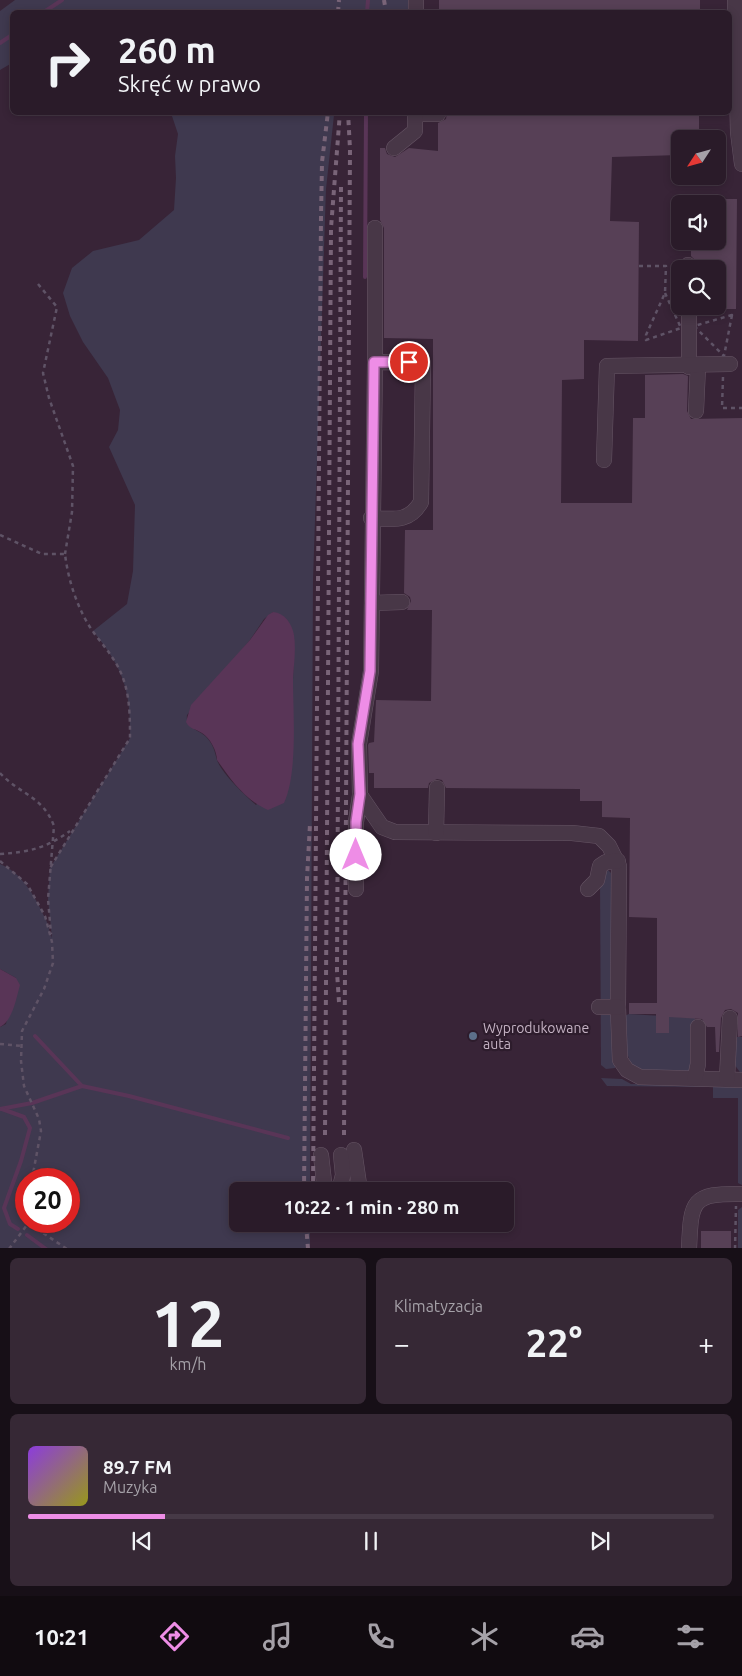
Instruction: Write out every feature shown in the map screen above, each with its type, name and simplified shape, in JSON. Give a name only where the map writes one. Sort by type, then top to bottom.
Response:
[{"type":"lane","points":[[735,0],[738,132],[742,164]]},
{"type":"lane","points":[[394,148],[415,131],[415,115]]},
{"type":"lane","points":[[356,889],[356,822],[360,794],[358,744],[370,671],[372,603],[371,518],[375,228]]},
{"type":"lane","points":[[690,315],[696,411]]},
{"type":"lane","points":[[371,518],[400,520],[416,511],[421,502],[423,363],[374,362]]},
{"type":"lane","points":[[604,460],[607,366],[694,367],[731,365]]},
{"type":"lane","points":[[372,603],[402,602]]},
{"type":"lane","points":[[436,788],[436,833]]},
{"type":"lane","points":[[360,794],[382,827],[395,832],[588,833],[599,836],[609,846],[618,861],[620,1060],[627,1070],[640,1078],[735,1080],[730,1018]]},
{"type":"lane","points":[[588,889],[597,880],[600,866],[606,862],[618,861]]},
{"type":"lane","points":[[599,1008],[618,1007]]},
{"type":"lane","points":[[694,1078],[698,1064],[698,1027]]},
{"type":"lane","points":[[341,1182],[348,1152],[357,1182]]},
{"type":"lane","points":[[321,1155],[324,1182]]},
{"type":"lane","points":[[689,1248],[690,1215],[697,1202],[711,1194],[739,1198]]},
{"type":"path","points":[[639,266],[666,266],[665,293],[646,335],[646,340],[681,328],[665,293]]},
{"type":"path","points":[[38,284],[58,307],[43,373],[49,398],[73,466],[72,512],[65,554],[67,576],[93,631],[113,656],[125,682],[130,716],[130,738],[50,868]]},
{"type":"path","points":[[731,365],[694,326],[732,315],[731,365],[722,408],[742,408]]},
{"type":"path","points":[[0,535],[42,554],[65,554]]},
{"type":"path","points":[[0,773],[46,809],[54,826],[48,899],[53,963],[44,989],[24,1024],[21,1061],[24,1086],[40,1118],[41,1131],[34,1168]]},
{"type":"path","points":[[0,854],[28,852],[52,844],[72,830]]},
{"type":"path","points":[[0,861],[27,884],[45,916],[52,942]]},
{"type":"path","points":[[0,1044],[22,1046]]},
{"type":"path","points":[[735,1248],[739,1198]]},
{"type":"path","points":[[9,1248],[22,1233]]},
{"type":"path","points":[[43,1233],[67,1248]]},
{"type":"shaded area","points":[[15,0],[421,0],[422,10],[10,10],[10,64],[0,70],[0,11]]},
{"type":"shaded area","points":[[172,115],[334,115],[326,189],[313,580],[310,1182],[229,1182],[229,1232],[310,1232],[310,1248],[0,1248],[0,1027],[6,1024],[16,978],[0,969],[0,864],[8,868],[27,886],[45,918],[52,938],[48,899],[50,868],[130,738],[129,706],[123,680],[112,657],[93,631],[127,604],[133,571],[135,505],[109,447],[118,430],[120,410],[108,378],[83,342],[70,316],[63,293],[72,268],[93,251],[139,240],[174,210],[175,156],[178,134]],"holes":[[[273,612],[294,635],[291,770],[256,805],[224,772],[210,742],[205,736],[191,727],[187,720],[187,715],[250,640],[264,619]]]},
{"type":"shaded area","points":[[273,612],[281,614],[287,620],[292,627],[294,635],[294,742],[291,776],[284,803],[268,810],[252,801],[239,789],[217,760],[217,756],[208,738],[191,728],[186,722],[191,705],[250,640],[268,615]]},
{"type":"shaded area","points":[[608,870],[614,876],[615,1068],[606,1069],[601,1065],[600,880]]},
{"type":"shaded area","points":[[0,969],[16,978],[20,985],[11,1014],[0,1027]]},
{"type":"shaded area","points":[[629,1014],[695,1018],[691,1070],[687,1074],[650,1075],[631,1064],[622,1040],[622,1017]]},
{"type":"shaded area","points":[[734,1037],[742,1037],[742,1075],[734,1064]]},
{"type":"shaded area","points":[[601,1078],[622,1079],[631,1084],[742,1085],[742,1185],[738,1183],[738,1098],[713,1098],[713,1087],[607,1086]]},
{"type":"shaded area","points":[[742,1207],[742,1248],[738,1248],[738,1210]]},
{"type":"building","points":[[439,0],[700,0],[700,10],[439,10]]},
{"type":"building","points":[[447,115],[699,115],[699,130],[671,130],[671,155],[612,157],[610,221],[639,222],[638,341],[584,340],[584,379],[562,380],[561,503],[632,503],[633,418],[645,418],[645,375],[683,374],[688,376],[687,411],[691,419],[742,418],[742,1036],[738,1037],[738,1013],[731,1009],[725,1010],[721,1018],[719,1052],[716,1052],[715,1027],[707,1027],[702,1019],[669,1017],[669,1033],[656,1033],[656,1014],[629,1014],[629,1003],[657,1003],[657,918],[629,917],[630,818],[602,817],[602,801],[580,801],[580,789],[446,788],[442,780],[437,779],[429,783],[428,788],[374,788],[374,773],[369,773],[368,745],[374,742],[376,700],[431,701],[432,610],[407,610],[411,601],[410,597],[404,593],[405,530],[433,530],[433,339],[384,338],[384,228],[380,220],[380,148],[385,148],[387,154],[395,157],[409,148],[438,151],[438,123],[446,119]]},
{"type":"building","points":[[726,199],[737,199],[736,309],[726,309],[726,260],[695,260],[691,256],[691,250],[726,250]]},
{"type":"building","points":[[701,1231],[731,1231],[731,1248],[701,1248]]},
{"type":"waterway","points":[[47,10],[62,0]]},
{"type":"waterway","points":[[367,10],[368,0]]},
{"type":"waterway","points":[[0,43],[10,36]]},
{"type":"waterway","points":[[365,277],[366,115]]},
{"type":"waterway","points":[[35,1036],[82,1086]]},
{"type":"waterway","points":[[0,1109],[32,1103],[82,1086],[129,1096],[288,1138]]},
{"type":"waterway","points":[[2,1109],[24,1117],[30,1128],[18,1168]]},
{"type":"waterway","points":[[15,1178],[4,1208],[10,1224],[15,1227]]},
{"type":"waterway","points":[[27,1235],[45,1248]]},
{"type":"railway","points":[[338,10],[339,0]]},
{"type":"railway","points":[[384,0],[386,10]]},
{"type":"railway","points":[[313,1182],[321,217],[322,162],[328,115]]},
{"type":"railway","points":[[325,1135],[331,228],[340,115]]},
{"type":"railway","points":[[344,1135],[350,149],[348,115]]},
{"type":"railway","points":[[339,1002],[337,972],[341,187]]},
{"type":"railway","points":[[304,1182],[307,878],[310,824]]},
{"type":"railway","points":[[307,1232],[308,1248]]},
{"type":"place","name":"Wyprodukowane auta","points":[[473,1036]]},
{"type":"route","points":[[356,855],[356,822],[360,794],[358,744],[370,671],[374,362],[409,362]]}]
